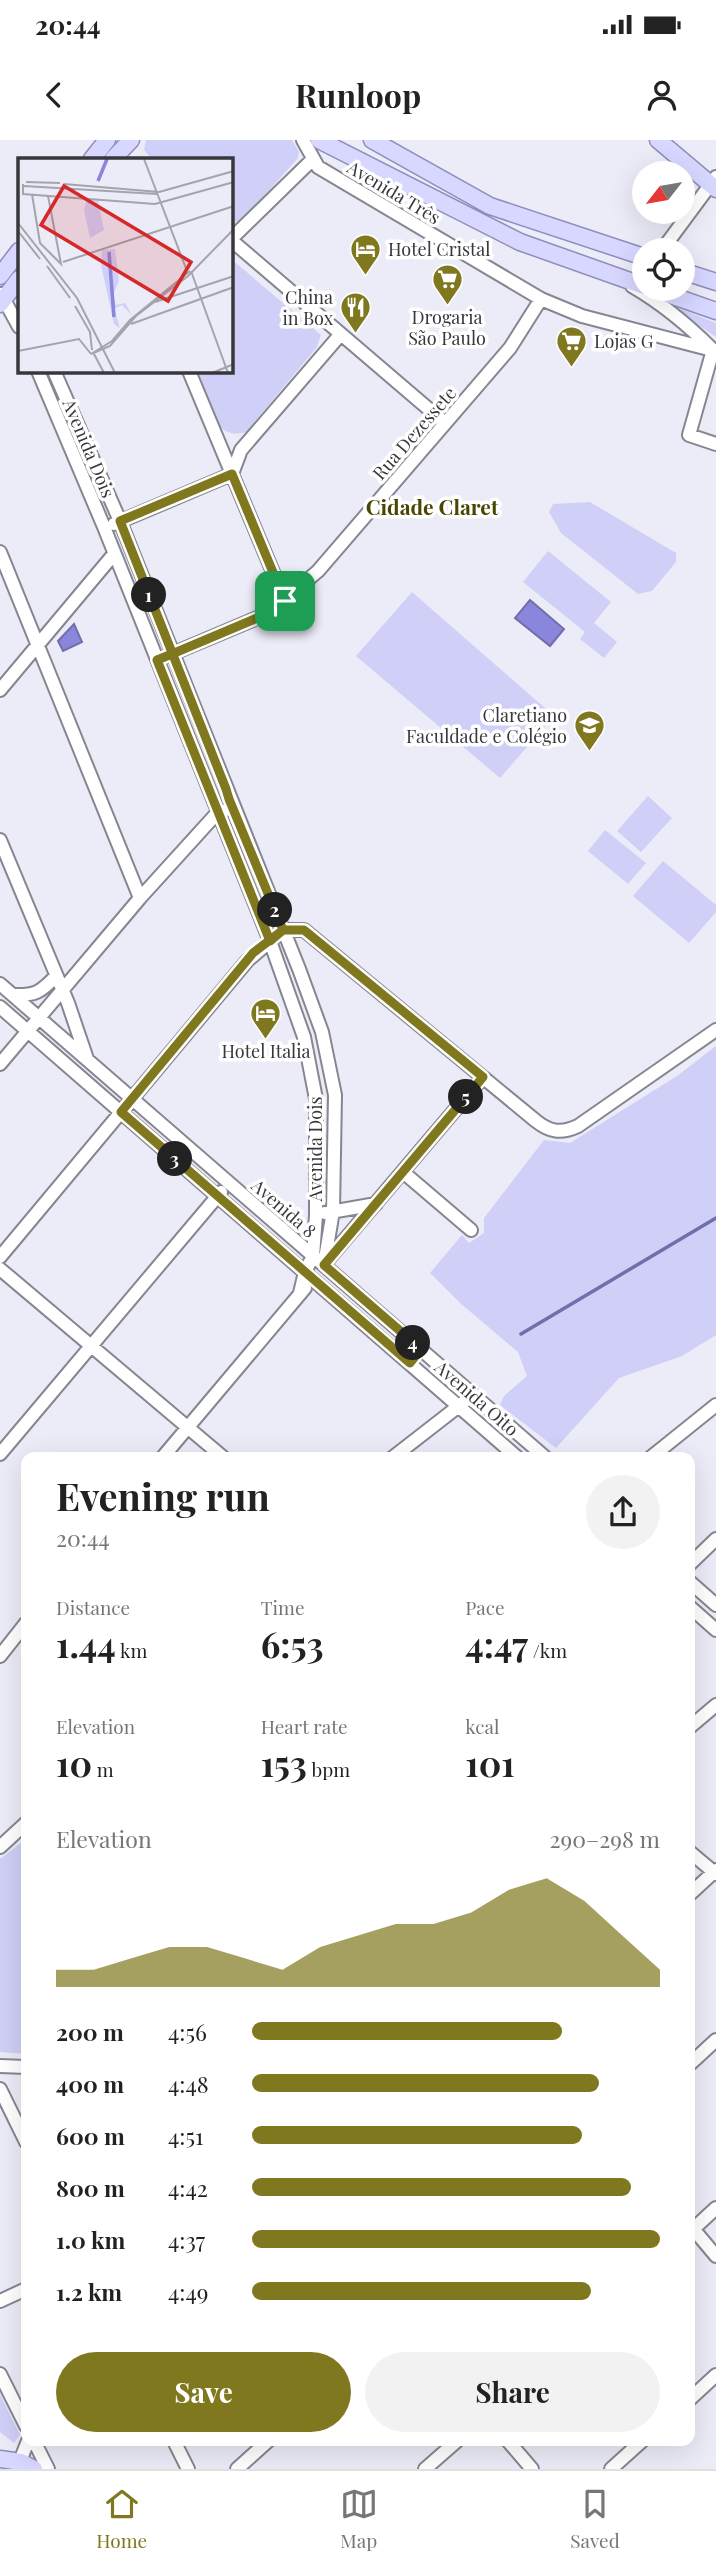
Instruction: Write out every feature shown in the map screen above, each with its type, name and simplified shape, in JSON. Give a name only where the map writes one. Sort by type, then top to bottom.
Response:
[{"type":"main road","points":[[93,158],[107,140]]},
{"type":"main road","points":[[120,157],[131,140]]},
{"type":"main road","points":[[319,140],[520,242],[632,282]]},
{"type":"main road","points":[[372,140],[490,206],[632,253]]},
{"type":"main road","points":[[658,140],[714,183]]},
{"type":"main road","points":[[0,276],[18,252]]},
{"type":"main road","points":[[695,275],[716,282]]},
{"type":"main road","points":[[687,301],[716,311]]},
{"type":"main road","points":[[0,2445],[23,2463]]},
{"type":"main road","points":[[0,2459],[23,2463]]},
{"type":"street","name":"Avenida Três","points":[[303,140],[318,166],[541,299],[582,316],[715,350]]},
{"type":"street","points":[[233,237],[313,159]]},
{"type":"street","points":[[671,238],[714,183]]},
{"type":"street","points":[[233,241],[445,423]]},
{"type":"street","points":[[610,274],[656,300],[687,323],[715,350],[689,435],[716,444]]},
{"type":"street","points":[[11,291],[18,322]]},
{"type":"street","name":"Rua Dezessete","points":[[157,660],[269,613],[318,571],[509,348],[541,299]]},
{"type":"street","points":[[104,527],[232,474],[241,450],[340,335]]},
{"type":"street","name":"Avenida Dois","points":[[39,373],[104,527],[270,941],[304,1037],[316,1099],[316,1215],[313,1256]]},
{"type":"street","name":"Avenida Dois","points":[[55,373],[120,521],[322,1032],[335,1095],[332,1211],[324,1265]]},
{"type":"street","points":[[190,373],[285,601]]},
{"type":"street","points":[[0,552],[140,898]]},
{"type":"street","points":[[0,691],[114,554]]},
{"type":"street","points":[[211,795],[226,789]]},
{"type":"street","points":[[0,1064],[140,898],[218,812],[235,809]]},
{"type":"street","points":[[0,840],[88,1060]]},
{"type":"street","points":[[0,1257],[253,953],[283,930],[304,930],[548,1129],[560,1132],[578,1126],[716,1030]]},
{"type":"street","points":[[53,970],[79,970]]},
{"type":"street","points":[[13,995],[30,996],[46,987],[53,970]]},
{"type":"street","name":"Avenida 8","points":[[0,984],[539,1452]]},
{"type":"street","name":"Avenida Oito","points":[[0,1007],[511,1452]]},
{"type":"street","points":[[309,1276],[324,1265],[483,1077]]},
{"type":"street","points":[[403,1172],[471,1230]]},
{"type":"street","points":[[0,1454],[229,1183]]},
{"type":"street","points":[[316,1215],[376,1204]]},
{"type":"street","points":[[167,1452],[300,1293],[309,1276],[313,1256]]},
{"type":"street","points":[[0,1269],[217,1452]]},
{"type":"street","points":[[410,1363],[421,1349]]},
{"type":"street","points":[[400,1452],[460,1407],[471,1393]]},
{"type":"street","points":[[657,1452],[716,1405]]},
{"type":"street","points":[[695,1559],[716,1539]]},
{"type":"street","points":[[695,1586],[716,1605]]},
{"type":"street","points":[[695,1611],[716,1630]]},
{"type":"street","points":[[0,1656],[21,1629]]},
{"type":"street","points":[[695,1723],[716,1705]]},
{"type":"street","points":[[0,1847],[21,1828]]},
{"type":"street","points":[[695,1856],[715,1872],[695,1890]]},
{"type":"street","points":[[695,2059],[716,2040]]},
{"type":"street","points":[[0,2066],[21,2067]]},
{"type":"street","points":[[0,2090],[21,2132]]},
{"type":"street","points":[[695,2225],[716,2207]]},
{"type":"street","points":[[695,2233],[716,2256]]},
{"type":"street","points":[[0,2301],[21,2291]]},
{"type":"street","points":[[0,2374],[21,2416]]},
{"type":"street","points":[[695,2394],[716,2375]]},
{"type":"street","points":[[176,2446],[188,2469]]},
{"type":"street","points":[[237,2469],[262,2446]]},
{"type":"street","points":[[425,2469],[451,2446]]},
{"type":"street","points":[[512,2446],[532,2469]]},
{"type":"street","points":[[611,2469],[636,2446]]},
{"type":"street","points":[[23,2463],[37,2447],[48,2469]]},
{"type":"shaded area","points":[[146,140],[292,140],[299,152],[298,158],[248,214],[240,221],[233,222],[233,158],[151,158],[144,150]]},
{"type":"shaded area","points":[[233,261],[321,335],[317,347],[246,432],[228,432],[219,426],[198,373],[233,373]]},
{"type":"shaded area","points":[[681,309],[716,323],[716,337],[681,313]]},
{"type":"shaded area","points":[[590,502],[676,553],[676,562],[652,591],[638,594],[561,533],[549,512],[553,504]]},
{"type":"shaded area","points":[[548,551],[611,602],[594,623],[617,642],[604,658],[580,639],[585,632],[523,582]]},
{"type":"shaded area","points":[[412,592],[554,716],[500,778],[356,656]]},
{"type":"shaded area","points":[[530,600],[564,629],[550,646],[515,618]]},
{"type":"shaded area","points":[[74,624],[82,642],[63,651],[58,641]]},
{"type":"shaded area","points":[[648,796],[672,818],[641,852],[617,831]]},
{"type":"shaded area","points":[[605,830],[646,863],[628,884],[588,851]]},
{"type":"shaded area","points":[[663,861],[716,905],[716,912],[689,943],[633,896]]},
{"type":"shaded area","points":[[716,1046],[716,1335],[682,1356],[619,1378],[556,1448],[500,1405],[504,1396],[527,1376],[518,1352],[460,1303],[430,1273],[462,1235],[469,1243],[484,1233],[484,1218],[544,1140],[570,1143],[677,1076]]},
{"type":"shaded area","points":[[21,1843],[21,2054],[0,2052],[0,1859]]},
{"type":"shaded area","points":[[0,2394],[20,2435],[14,2443],[0,2432]]},
{"type":"waterway","points":[[521,1334],[716,1218]]},
{"type":"place","name":"Hotel Cristal","points":[[365,276]]},
{"type":"place","name":"Drogaria São Paulo","points":[[447,306]]},
{"type":"place","name":"China in Box","points":[[356,334]]},
{"type":"place","name":"Lojas G","points":[[571,368]]},
{"type":"place","name":"Claretiano Faculdade e Colégio","points":[[590,752]]},
{"type":"place","name":"Hotel Italia","points":[[266,1040]]},
{"type":"district","name":"Cidade Claret","points":[[432,506]]},
{"type":"route","points":[[285,601],[232,474],[120,521],[172,654],[226,789],[229,799],[283,930],[270,941],[253,953],[121,1112],[410,1363],[421,1349],[324,1265],[483,1077],[304,930],[283,930],[270,941],[157,660],[172,654],[269,613],[285,601]]}]
